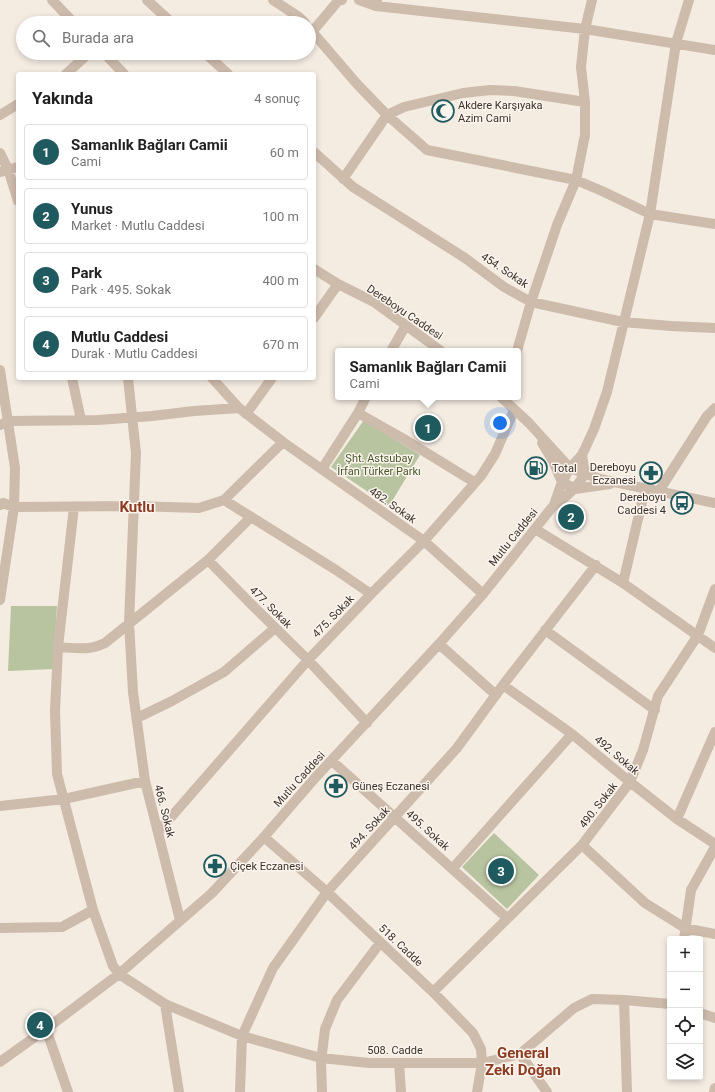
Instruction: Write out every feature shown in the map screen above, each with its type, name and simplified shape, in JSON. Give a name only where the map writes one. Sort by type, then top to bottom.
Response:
[{"type":"street","points":[[52,0],[67,16]]},
{"type":"street","points":[[147,0],[164,16]]},
{"type":"street","points":[[273,0],[297,16]]},
{"type":"street","points":[[316,25],[338,1],[342,0]]},
{"type":"street","points":[[359,0],[586,29],[715,50]]},
{"type":"street","points":[[519,348],[531,302],[557,225],[576,180],[585,135],[585,102],[581,67],[586,29],[592,0]]},
{"type":"street","name":"Mutlu Caddesi","points":[[0,1062],[119,974],[212,893],[264,837],[315,778],[439,644],[483,594],[554,505],[562,482],[570,468],[582,455],[594,429],[607,392],[650,214],[676,43],[689,0]]},
{"type":"street","points":[[316,36],[357,84],[387,115],[427,150],[576,180],[650,214],[715,224]]},
{"type":"street","points":[[68,72],[81,60]]},
{"type":"street","points":[[111,60],[122,72]]},
{"type":"street","points":[[213,60],[226,72]]},
{"type":"street","points":[[343,179],[387,115],[404,106],[463,93],[490,90],[514,91],[585,102]]},
{"type":"street","points":[[0,115],[16,105]]},
{"type":"street","points":[[0,153],[4,171],[16,197]]},
{"type":"street","name":"454. Sokak","points":[[316,154],[353,187],[465,258],[504,287],[531,302],[624,322],[715,328]]},
{"type":"street","points":[[4,171],[16,168]]},
{"type":"street","name":"Dereboyu Caddesi","points":[[316,270],[338,284],[374,302],[437,348]]},
{"type":"street","points":[[316,315],[338,284]]},
{"type":"street","points":[[393,348],[406,325]]},
{"type":"street","points":[[0,370],[4,423],[15,468],[14,507],[0,600]]},
{"type":"street","points":[[72,380],[81,420]]},
{"type":"street","points":[[128,380],[136,453],[129,623],[133,692],[145,781]]},
{"type":"street","name":"482. Sokak","points":[[214,380],[243,411],[283,442],[424,541],[483,594]]},
{"type":"street","points":[[4,423],[132,418],[194,411],[243,411],[270,380]]},
{"type":"street","points":[[322,469],[358,413],[364,400]]},
{"type":"street","points":[[505,400],[514,410],[529,422],[570,468],[600,479],[715,503]]},
{"type":"street","points":[[659,491],[707,416],[715,408]]},
{"type":"street","name":"475. Sokak","points":[[158,832],[308,660],[424,541],[480,476],[495,454],[514,410]]},
{"type":"street","points":[[358,413],[474,482]]},
{"type":"street","points":[[529,422],[552,460],[562,482],[575,489],[618,482]]},
{"type":"street","points":[[0,505],[3,503],[14,507],[134,506],[199,508],[224,500],[283,442]]},
{"type":"street","points":[[554,505],[567,497],[575,489],[585,474],[582,455]]},
{"type":"street","points":[[623,583],[645,488]]},
{"type":"street","points":[[224,500],[330,566],[371,594]]},
{"type":"street","points":[[74,507],[58,647],[55,711],[57,774],[93,910],[113,966],[119,974]]},
{"type":"street","points":[[58,647],[87,649],[96,648],[105,643],[208,560],[251,517]]},
{"type":"street","points":[[535,529],[596,565],[715,648]]},
{"type":"street","name":"477. Sokak","points":[[208,560],[308,660],[366,723]]},
{"type":"street","name":"494. Sokak","points":[[240,1092],[242,1036],[273,968],[326,892],[396,817],[457,748],[503,685],[596,565]]},
{"type":"street","name":"490. Sokak","points":[[433,992],[582,845],[630,782],[644,750],[658,696],[698,635],[715,589]]},
{"type":"street","points":[[137,718],[172,701],[224,672],[276,628]]},
{"type":"street","points":[[546,630],[654,710]]},
{"type":"street","points":[[439,644],[496,695]]},
{"type":"street","name":"492. Sokak","points":[[503,685],[572,734],[677,819],[715,845]]},
{"type":"street","points":[[677,819],[715,732]]},
{"type":"street","points":[[453,868],[572,734]]},
{"type":"street","name":"495. Sokak","points":[[332,761],[507,918]]},
{"type":"street","name":"466. Sokak","points":[[0,806],[64,799],[145,781],[180,920]]},
{"type":"street","name":"518. Cadde","points":[[264,837],[326,892],[433,992],[473,1033],[481,1049],[482,1063],[477,1092]]},
{"type":"street","points":[[582,845],[646,903],[685,928],[715,934]]},
{"type":"street","points":[[684,936],[691,890],[715,845]]},
{"type":"street","points":[[0,928],[62,926],[93,910]]},
{"type":"street","points":[[322,1092],[321,1058],[325,1029],[337,1000],[380,943]]},
{"type":"street","name":"508. Cadde","points":[[119,974],[165,1004],[242,1036],[321,1058],[369,1063],[482,1063],[520,1054],[574,1008],[592,999],[667,1004]]},
{"type":"street","points":[[624,1000],[627,1092]]},
{"type":"street","points":[[165,1004],[179,1092]]},
{"type":"street","points":[[703,1014],[715,1018]]},
{"type":"street","points":[[46,1029],[68,1092]]},
{"type":"street","points":[[520,1054],[547,1092]]},
{"type":"street","points":[[399,1063],[401,1092]]},
{"type":"street","points":[[714,1092],[715,1088]]},
{"type":"green space","name":"Şht. Astsubay İrfan Türker Parkı","points":[[364,420],[420,455],[389,506],[331,467]]},
{"type":"green space","points":[[11,606],[57,606],[53,669],[8,671]]},
{"type":"green space","points":[[494,833],[539,875],[507,909],[462,867]]},
{"type":"place","name":"Akdere Karşıyaka Azim Cami","points":[[443,111]]},
{"type":"place","name":"Samanlık Bağları Camii","points":[[428,428]]},
{"type":"place","name":"Total","points":[[536,468]]},
{"type":"place","name":"Dereboyu Eczanesi","points":[[651,473]]},
{"type":"place","name":"Dereboyu Caddesi 4","points":[[682,503]]},
{"type":"place","name":"Yunus","points":[[571,517]]},
{"type":"place","name":"Güneş Eczanesi","points":[[336,786]]},
{"type":"place","name":"Çiçek Eczanesi","points":[[215,866]]},
{"type":"place","name":"Park","points":[[501,871]]},
{"type":"place","name":"Mutlu Caddesi","points":[[40,1025]]},
{"type":"district","name":"Kutlu","points":[[137,507]]},
{"type":"district","name":"General Zeki Doğan","points":[[523,1062]]}]
